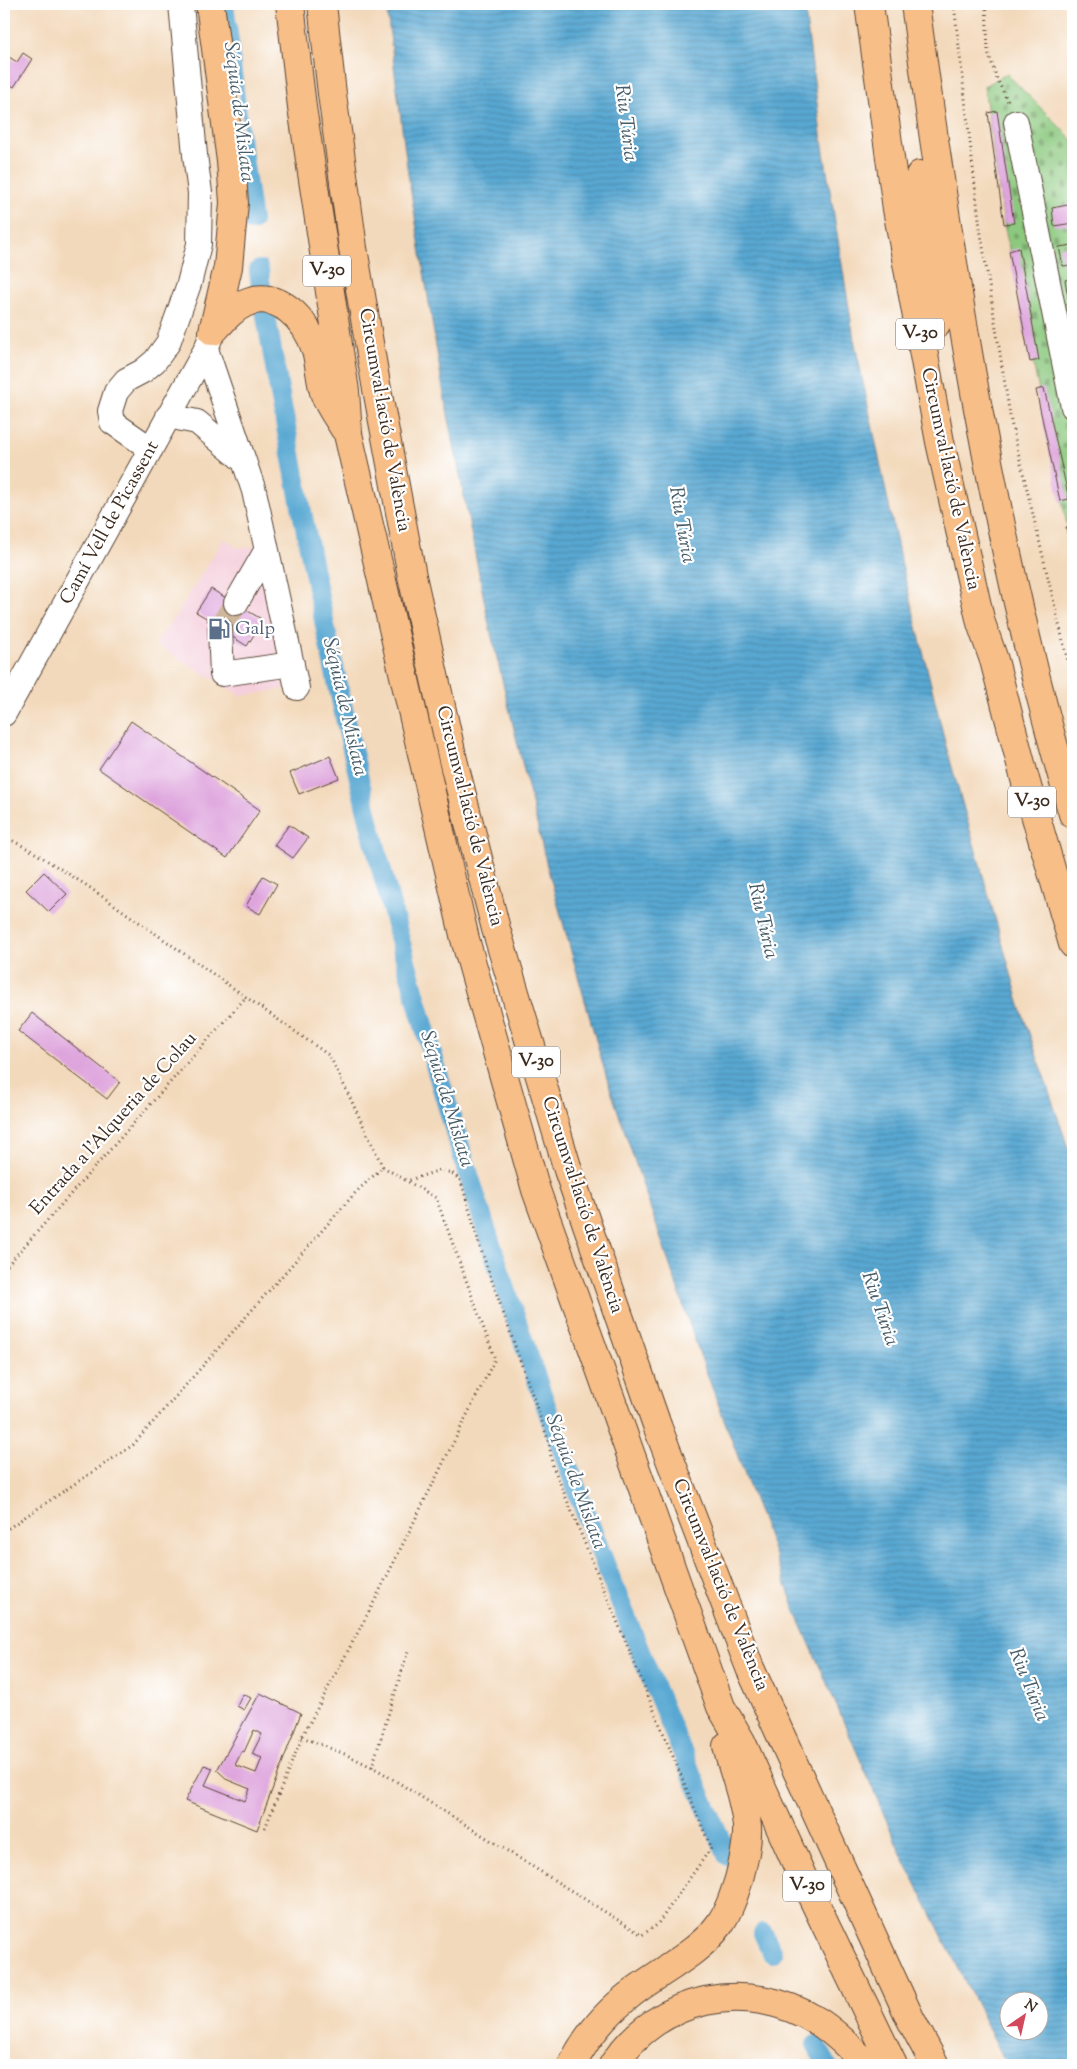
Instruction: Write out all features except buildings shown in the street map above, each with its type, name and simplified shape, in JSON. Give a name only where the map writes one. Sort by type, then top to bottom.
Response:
[{"type":"highway","points":[[209,340],[228,267],[234,204],[231,162],[210,4]]},
{"type":"highway","name":"Circumval·lació de València","points":[[290,4],[302,108],[345,391],[348,434],[465,939],[536,1190],[721,1707],[741,1741],[802,1876],[893,2065]]},
{"type":"highway","points":[[300,4],[307,68],[302,108]]},
{"type":"highway","name":"Circumval·lació de València","points":[[322,4],[332,94],[355,258],[376,384],[412,576],[453,760],[496,929],[568,1170],[658,1428],[750,1668],[910,2018],[935,2065]]},
{"type":"highway","name":"Circumval·lació de València","points":[[869,4],[897,209],[938,432],[981,623],[994,660],[1026,783],[1073,944]]},
{"type":"highway","points":[[899,4],[924,201],[933,302],[955,439],[995,622],[994,660]]},
{"type":"highway","name":"V-30","points":[[915,4],[941,195],[983,433],[1022,618],[1059,767],[1073,814]]},
{"type":"highway","points":[[209,340],[232,311],[246,302],[261,300],[277,302],[293,312],[306,325],[315,349],[325,396],[348,434]]},
{"type":"highway","points":[[572,2065],[600,2022],[631,1993],[694,1949],[719,1925],[732,1900],[743,1865],[747,1828],[742,1792],[728,1749],[721,1707]]},
{"type":"highway","points":[[613,2065],[640,2032],[663,2017],[694,2003],[727,1997],[757,1999],[789,2007],[804,2014],[842,2040],[867,2065]]},
{"type":"street","points":[[151,449],[112,422],[110,411],[116,392],[126,380],[143,371],[155,361],[168,343],[190,284],[199,244],[200,192],[181,4]]},
{"type":"street","points":[[1016,122],[1073,407]]},
{"type":"street","points":[[209,340],[254,491],[297,688]]},
{"type":"street","name":"Camí Vell de Picassent","points":[[4,714],[151,449],[209,340]]},
{"type":"street","points":[[168,416],[197,422],[244,461]]},
{"type":"street","points":[[236,603],[266,551]]},
{"type":"street","points":[[220,629],[222,674],[292,664]]},
{"type":"path","points":[[954,4],[980,228],[1011,422],[1073,683]]},
{"type":"path","points":[[986,4],[988,52],[997,79],[1016,122]]},
{"type":"path","points":[[4,836],[86,885],[330,1056],[383,1167],[436,1198],[495,1359],[374,1602],[302,1737],[265,1828]]},
{"type":"path","name":"Entrada a l'Alqueria de Colau","points":[[4,1269],[245,998]]},
{"type":"path","points":[[4,1531],[132,1446],[356,1192],[383,1167]]},
{"type":"path","points":[[302,1737],[372,1767],[642,1935],[656,1925],[711,1848],[552,1464],[549,1442],[480,1247],[461,1180],[452,1174],[440,1170],[407,1181]]},
{"type":"path","points":[[372,1767],[408,1651]]},
{"type":"shaded area","name":"Galp","points":[[224,538],[238,548],[256,546],[285,689],[241,696],[155,644],[177,614]]},
{"type":"green space","points":[[1007,74],[1073,140],[1073,553],[1004,224],[984,86]]},
{"type":"water","name":"Riu Túria","points":[[386,4],[804,4],[821,134],[854,339],[899,553],[946,746],[1022,1012],[1073,1162],[1073,2065],[1007,2065],[902,1856],[798,1617],[701,1358],[607,1079],[547,866],[489,625],[443,389],[408,174]]},
{"type":"waterway","name":"Séquia de Mislata","points":[[224,4],[230,49]]},
{"type":"waterway","points":[[231,4],[257,220]]},
{"type":"waterway","name":"Séquia de Mislata","points":[[242,150],[252,221]]},
{"type":"waterway","points":[[264,263],[268,289]]},
{"type":"waterway","name":"Séquia de Mislata","points":[[259,270],[261,288]]},
{"type":"waterway","name":"Séquia de Mislata","points":[[265,311],[290,451],[348,730],[381,868],[452,1120],[533,1370],[578,1493],[625,1615],[675,1736],[728,1856]]},
{"type":"waterway","points":[[272,314],[314,547],[343,686],[379,835],[419,983],[462,1129],[509,1275],[559,1420],[612,1563],[669,1705],[730,1846]]},
{"type":"waterway","points":[[769,1931],[778,1951]]},
{"type":"waterway","name":"Séquia de Mislata","points":[[763,1933],[772,1953]]},
{"type":"waterway","name":"Séquia de Mislata","points":[[816,2045],[827,2065]]},
{"type":"waterway","points":[[828,2053],[834,2065]]},
{"type":"tunnel","points":[[220,629],[236,603]]},
{"type":"place","name":"Galp","points":[[219,629]]}]
